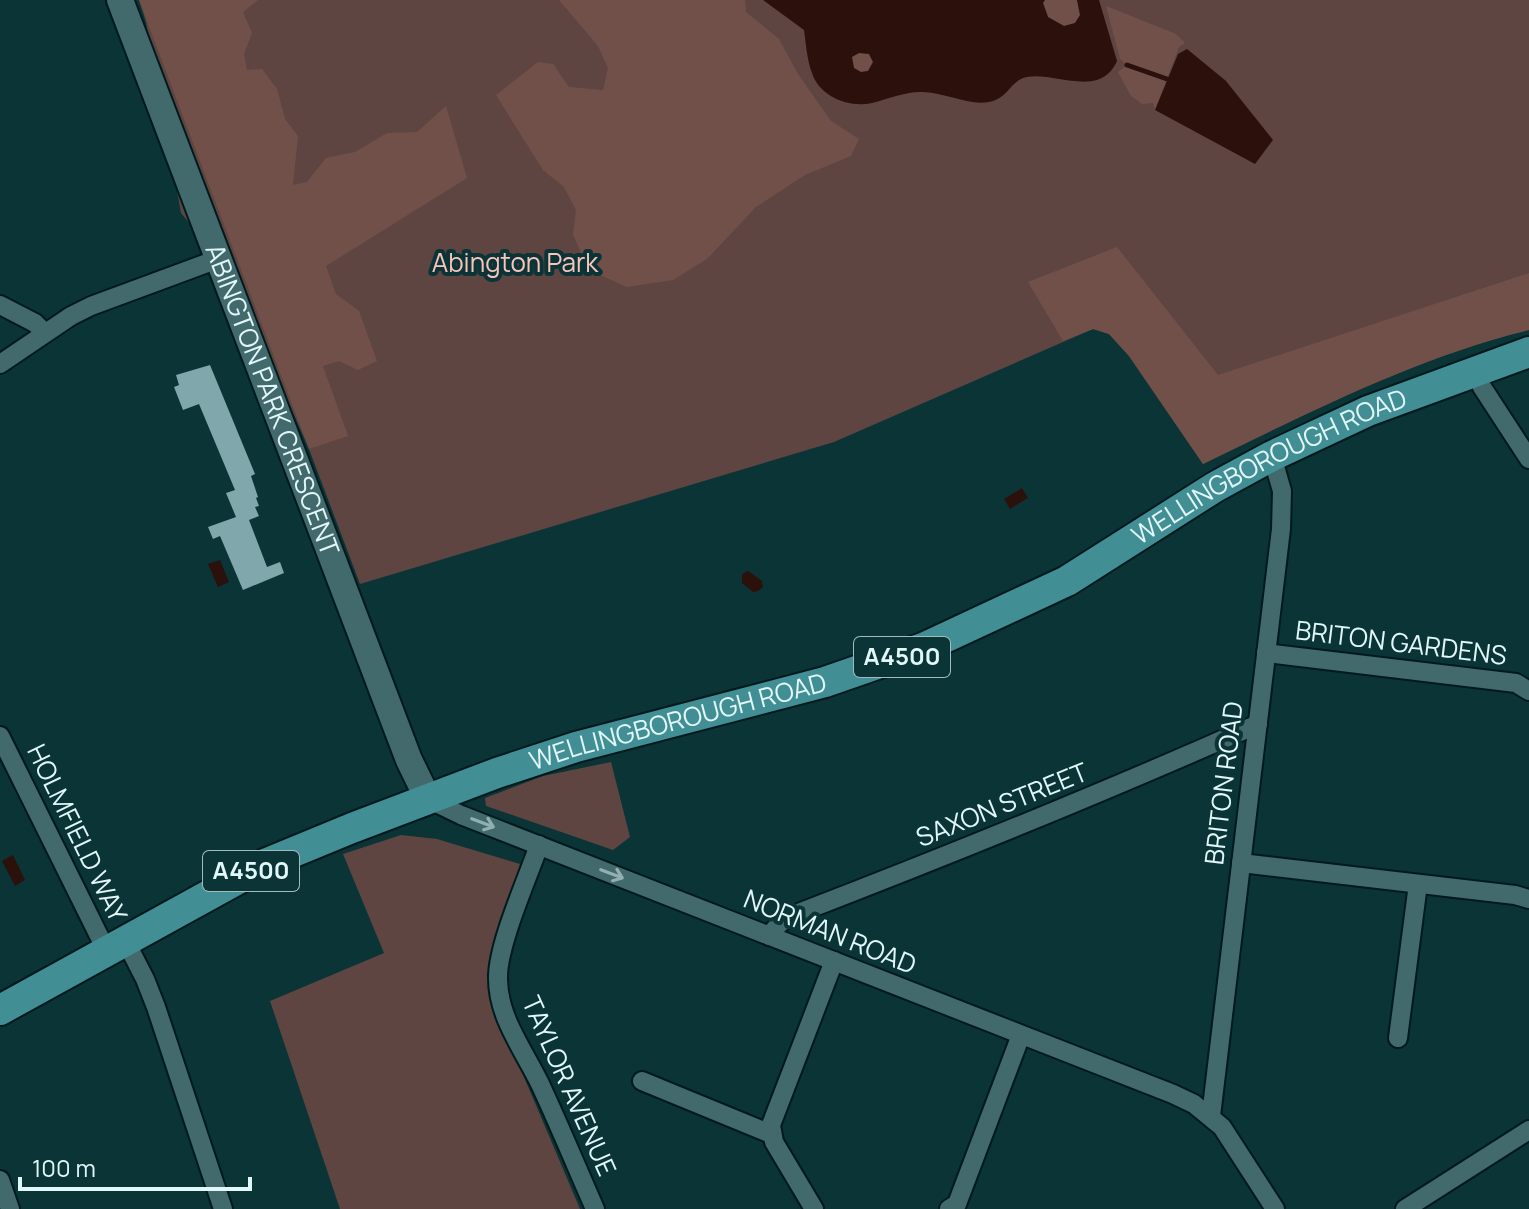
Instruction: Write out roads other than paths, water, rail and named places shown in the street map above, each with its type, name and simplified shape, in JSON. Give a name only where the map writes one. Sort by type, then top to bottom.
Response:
[{"type":"main road","name":"WELLINGBOROUGH ROAD","points":[[0,1010],[267,863],[428,799],[576,747],[825,682],[923,648],[1067,581],[1215,487],[1272,456],[1368,411],[1529,352]]},
{"type":"street","name":"ABINGTON PARK CRESCENT","points":[[120,0],[403,745],[428,799]]},
{"type":"street","points":[[0,364],[91,306],[218,259]]},
{"type":"street","points":[[0,305],[35,323],[45,333]]},
{"type":"street","points":[[1475,370],[1482,387],[1529,459]]},
{"type":"street","name":"BRITON ROAD","points":[[1211,1116],[1283,507],[1280,477],[1272,456]]},
{"type":"street","name":"BRITON GARDENS","points":[[1266,653],[1516,683],[1529,691]]},
{"type":"street","name":"SAXON STREET","points":[[769,936],[780,923],[796,914],[1020,827],[1258,724]]},
{"type":"street","name":"HOLMFIELD WAY","points":[[0,736],[116,947],[151,993],[223,1209]]},
{"type":"street","name":"NORMAN ROAD","points":[[428,799],[1173,1094],[1211,1116]]},
{"type":"street","name":"TAYLOR AVENUE","points":[[539,845],[500,959],[500,1001],[595,1209]]},
{"type":"street","points":[[1241,863],[1529,899]]},
{"type":"street","points":[[1398,1038],[1418,884]]},
{"type":"street","points":[[814,1209],[771,1134],[773,1115],[834,961]]},
{"type":"street","points":[[957,1207],[1021,1035]]},
{"type":"street","points":[[642,1081],[771,1134]]},
{"type":"street","points":[[1211,1116],[1231,1140],[1275,1209]]},
{"type":"street","points":[[1405,1209],[1529,1130]]},
{"type":"street","points":[[0,1180],[10,1209]]},
{"type":"waterway","points":[[1127,65],[1167,79]]},
{"type":"park label","name":"Abington Park","points":[[515,263]]}]
